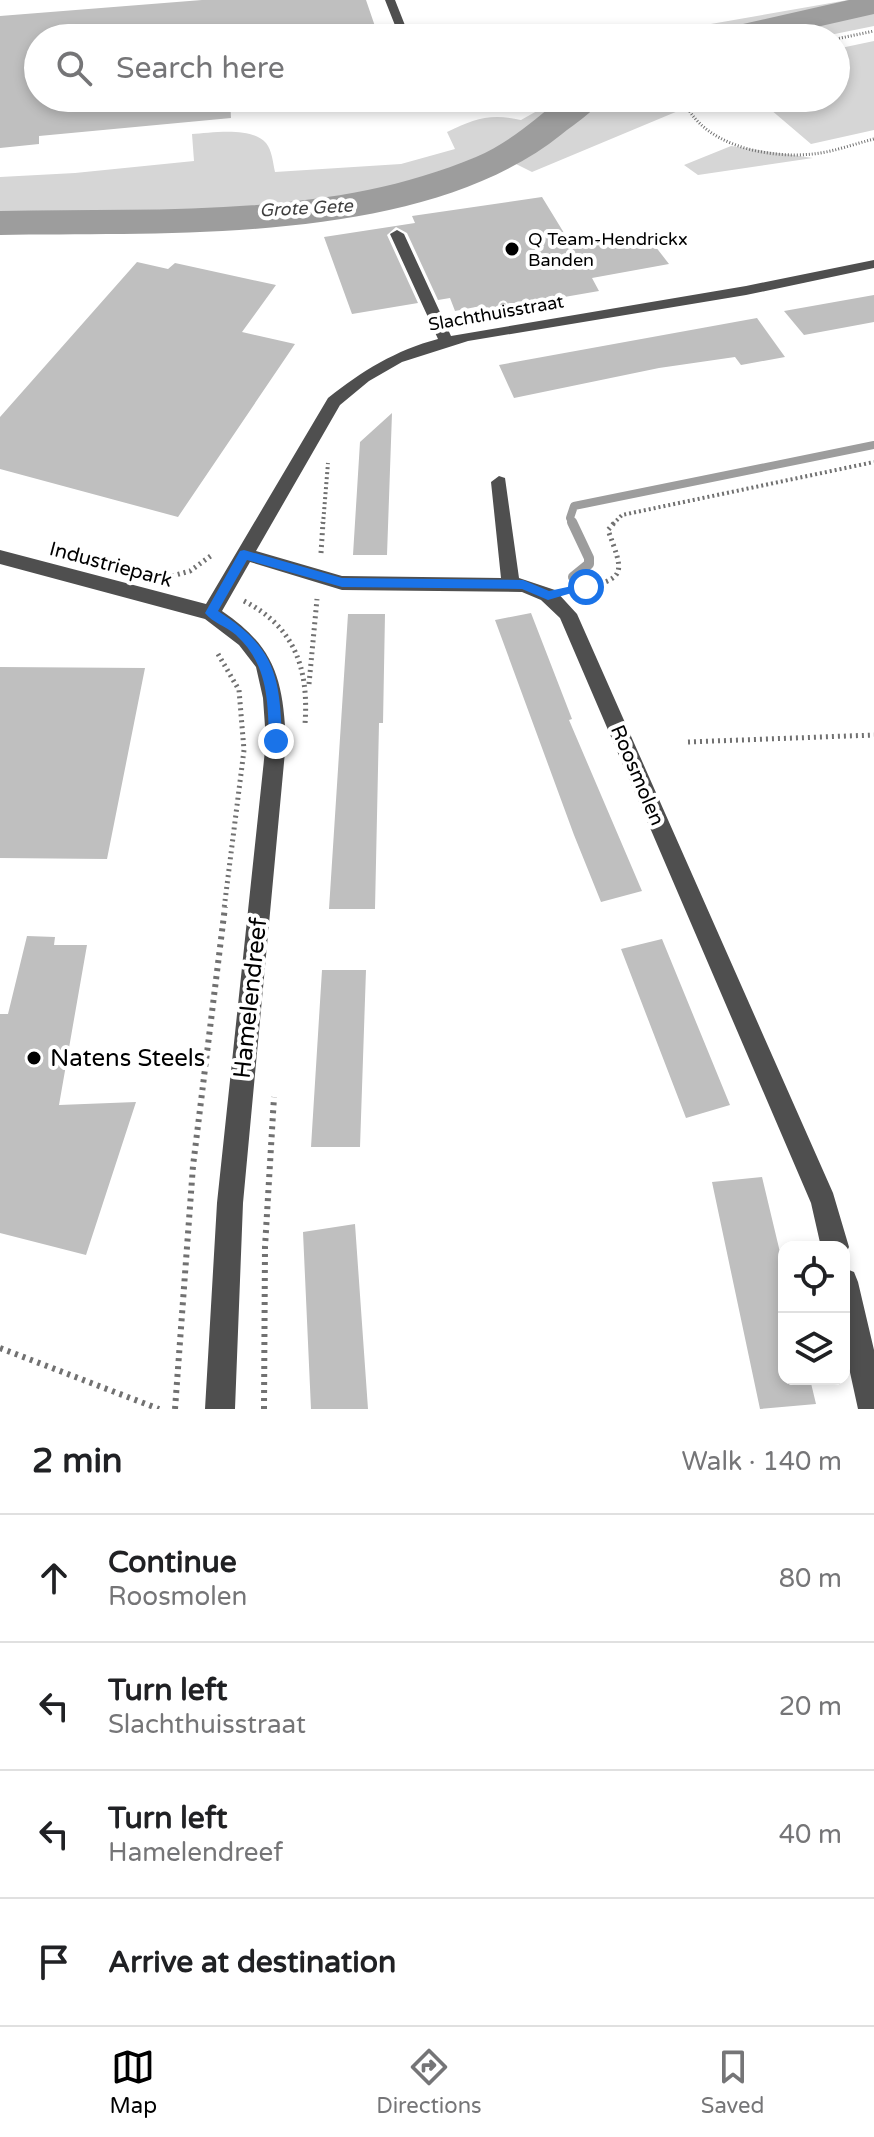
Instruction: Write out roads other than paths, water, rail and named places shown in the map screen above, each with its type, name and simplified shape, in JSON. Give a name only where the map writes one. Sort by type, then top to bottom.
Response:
[{"type":"street","points":[[390,0],[399,24]]},
{"type":"street","points":[[397,234],[446,341]]},
{"type":"street","name":"Slachthuisstraat","points":[[211,613],[334,402],[353,383],[399,355],[446,341],[615,314],[874,264]]},
{"type":"street","points":[[244,554],[319,578],[360,584],[511,585],[499,482]]},
{"type":"street","name":"Industriepark","points":[[0,557],[211,613]]},
{"type":"street","name":"Roosmolen","points":[[511,585],[523,585],[548,595],[568,614],[824,1202],[834,1241]]},
{"type":"street","name":"Hamelendreef","points":[[211,613],[240,631],[262,658],[274,688],[276,741],[230,1203],[220,1409]]},
{"type":"street","points":[[850,1308],[873,1409]]},
{"type":"waterway","name":"Grote Gete","points":[[786,24],[874,4]]},
{"type":"waterway","name":"Grote Gete","points":[[0,223],[250,216],[377,200],[436,185],[491,165],[527,143],[567,112]]},
{"type":"waterway","points":[[572,522],[570,518],[574,506],[874,445]]},
{"type":"waterway","points":[[572,522],[589,558],[589,564],[573,577]]},
{"type":"place","name":"Q Team-Hendrickx Banden","points":[[512,249]]},
{"type":"place","name":"Natens Steels","points":[[34,1058]]}]
